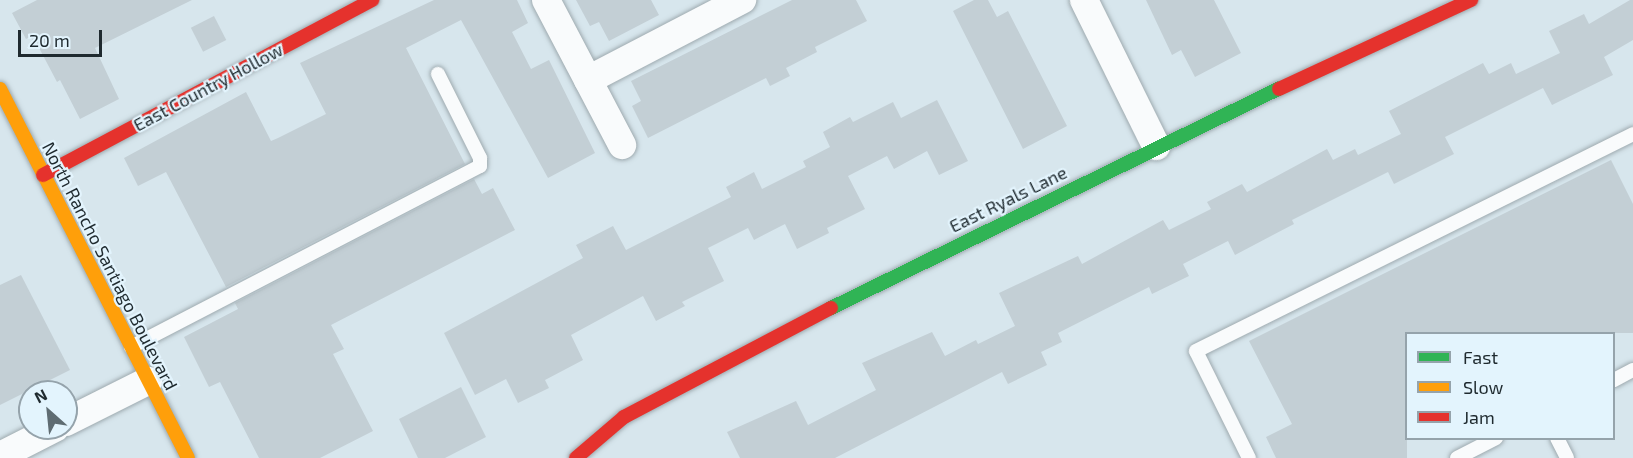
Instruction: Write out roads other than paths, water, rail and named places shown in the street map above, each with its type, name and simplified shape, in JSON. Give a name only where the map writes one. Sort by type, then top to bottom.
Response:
[{"type":"street","name":"East Country Hollow","points":[[44,175],[372,0]]},
{"type":"street","points":[[546,0],[622,145]]},
{"type":"street","points":[[588,81],[742,0]]},
{"type":"street","points":[[1084,0],[1156,146]]},
{"type":"street","name":"East Ryals Lane","points":[[576,458],[634,411],[946,249],[1156,146],[1463,2]]},
{"type":"street","name":"North Rancho Santiago Boulevard","points":[[0,89],[188,458]]},
{"type":"street","points":[[78,416],[148,381]]},
{"type":"street","points":[[0,456],[31,440]]},
{"type":"lane","points":[[131,347],[480,166],[480,158],[438,74]]},
{"type":"lane","points":[[1249,458],[1196,351],[1633,134]]},
{"type":"lane","points":[[1615,379],[1633,370]]},
{"type":"lane","points":[[1456,458],[1492,440]]},
{"type":"lane","points":[[1558,440],[1567,458]]}]
